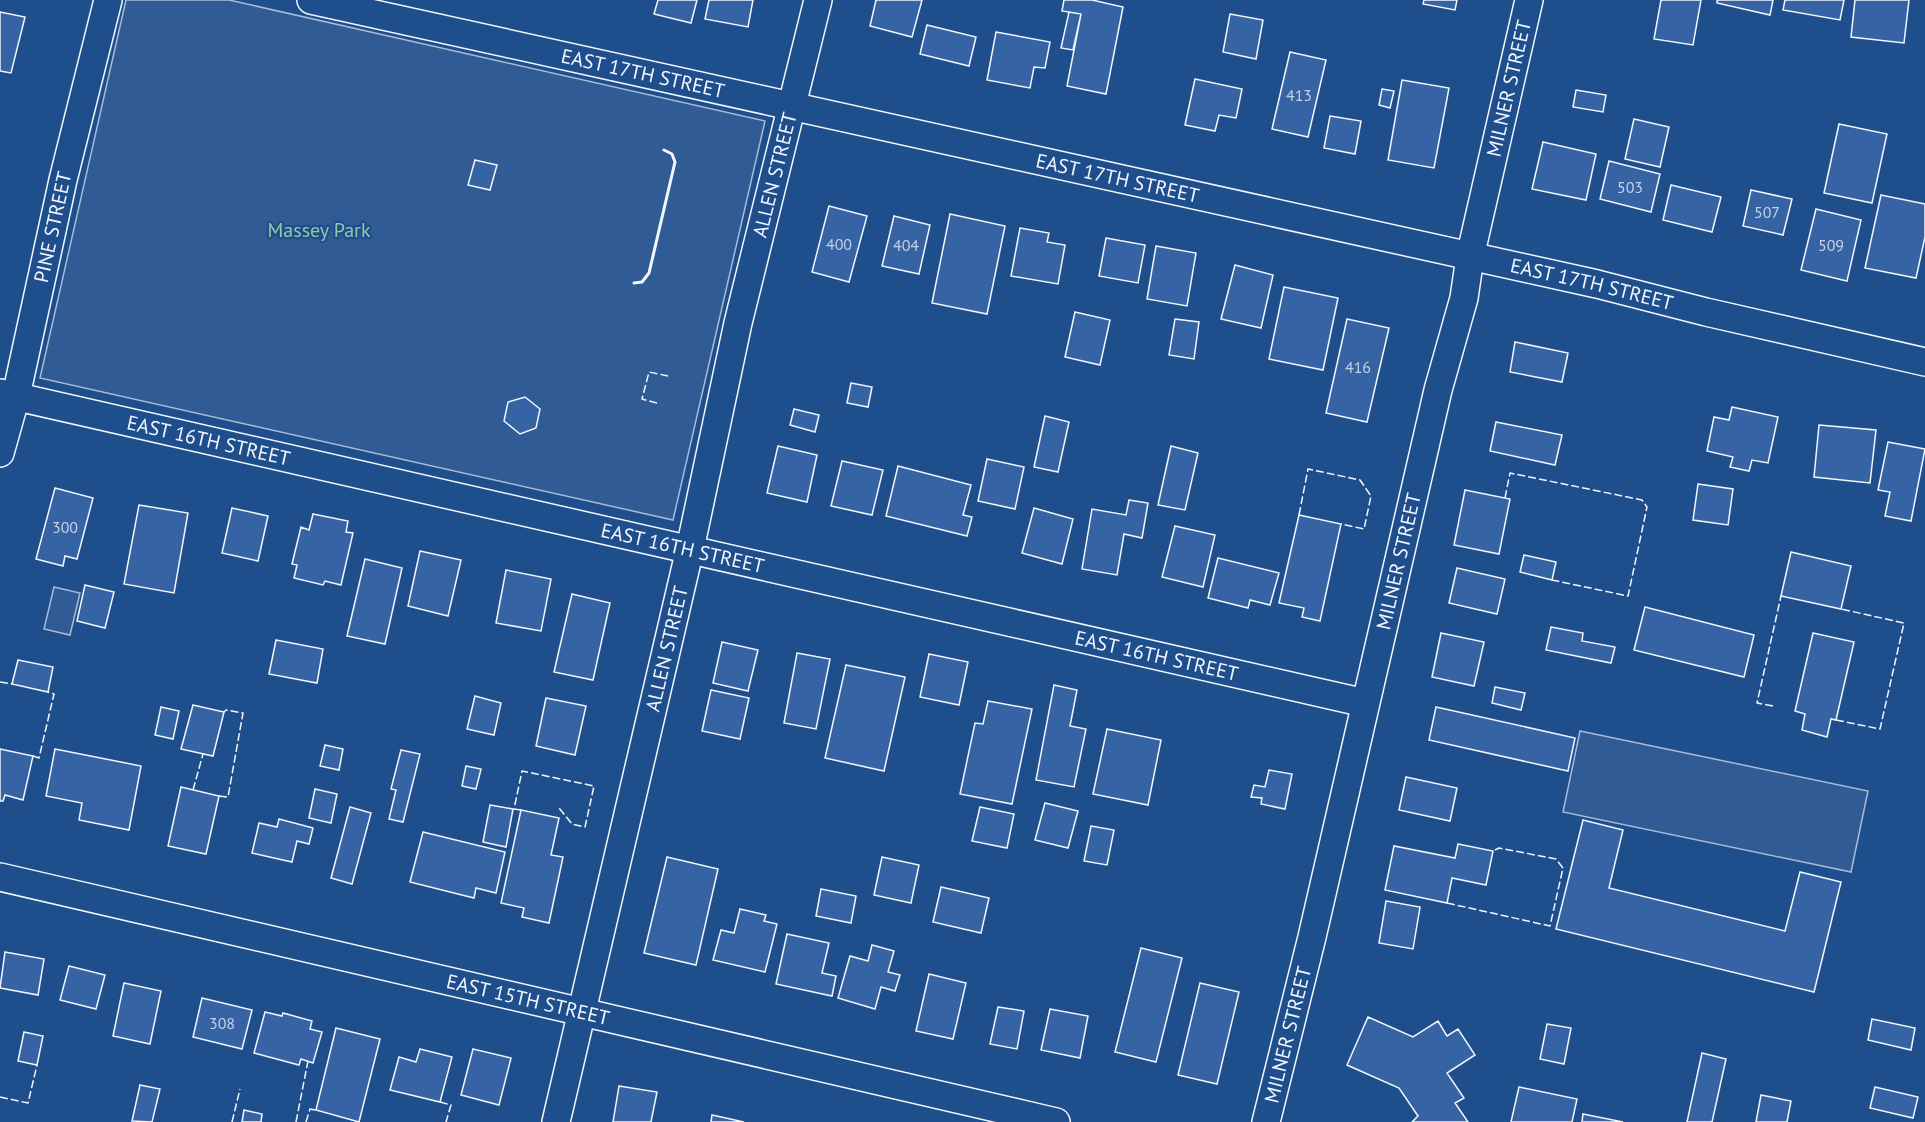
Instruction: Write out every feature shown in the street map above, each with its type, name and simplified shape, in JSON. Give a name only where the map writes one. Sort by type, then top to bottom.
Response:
[{"type":"street","name":"PINE STREET","points":[[0,453],[8,394],[108,0]]},
{"type":"street","name":"EAST 17TH STREET","points":[[311,0],[1470,257],[1925,362]]},
{"type":"street","name":"ALLEN STREET","points":[[556,1122],[690,549],[738,323],[818,0]]},
{"type":"street","name":"MILNER STREET","points":[[1266,1122],[1438,390],[1464,298],[1470,257],[1529,0]]},
{"type":"street","name":"EAST 16TH STREET","points":[[8,394],[1365,703]]},
{"type":"street","name":"EAST 15TH STREET","points":[[0,878],[1056,1122]]},
{"type":"shaded area","name":"Massey Park","points":[[126,0],[229,0],[765,121],[673,520],[40,378]]},
{"type":"shaded area","points":[[54,587],[80,593],[70,635],[44,629]]},
{"type":"shaded area","points":[[1580,731],[1868,791],[1851,872],[1563,812]]},
{"type":"building","points":[[658,0],[697,0],[691,23],[654,14]]},
{"type":"building","points":[[709,0],[753,0],[748,27],[705,19]]},
{"type":"building","points":[[876,0],[922,0],[912,37],[870,26]]},
{"type":"building","points":[[1064,0],[1092,0],[1123,7],[1106,94],[1067,86],[1081,14],[1062,11]]},
{"type":"building","points":[[1424,0],[1457,0],[1455,10],[1423,4]]},
{"type":"building","points":[[1661,0],[1701,0],[1693,45],[1654,39]]},
{"type":"building","points":[[1717,0],[1773,0],[1770,15],[1717,3]]},
{"type":"building","points":[[1785,0],[1844,0],[1840,20],[1783,10]]},
{"type":"building","points":[[1855,0],[1909,0],[1904,43],[1851,37]]},
{"type":"building","points":[[0,12],[25,17],[11,73],[0,71]]},
{"type":"building","points":[[1069,12],[1081,14],[1073,50],[1061,48]]},
{"type":"building","points":[[1230,14],[1263,20],[1256,59],[1223,52]]},
{"type":"building","points":[[927,25],[976,37],[969,66],[920,54]]},
{"type":"building","points":[[996,32],[1050,42],[1045,68],[1034,67],[1030,88],[987,80]]},
{"type":"building","points":[[1290,52],[1326,60],[1308,137],[1272,129]]},
{"type":"building","points":[[1195,79],[1242,89],[1236,118],[1219,115],[1215,131],[1185,125]]},
{"type":"building","points":[[1402,80],[1449,88],[1434,168],[1388,160]]},
{"type":"building","points":[[1382,89],[1394,91],[1390,108],[1379,105]]},
{"type":"building","points":[[1576,90],[1606,95],[1603,112],[1573,107]]},
{"type":"building","points":[[1330,116],[1361,121],[1355,154],[1324,148]]},
{"type":"building","points":[[1634,119],[1669,127],[1660,167],[1625,159]]},
{"type":"building","points":[[1839,124],[1887,134],[1872,203],[1824,193]]},
{"type":"building","points":[[1543,142],[1596,154],[1586,200],[1532,189]]},
{"type":"building","points":[[475,160],[497,165],[490,190],[468,185]]},
{"type":"building","points":[[1609,161],[1660,174],[1651,212],[1600,199]]},
{"type":"building","points":[[1671,185],[1721,197],[1712,232],[1663,220]]},
{"type":"building","points":[[1751,190],[1792,199],[1783,235],[1743,226]]},
{"type":"building","points":[[1881,195],[1925,204],[1925,237],[1916,278],[1865,268]]},
{"type":"building","points":[[829,206],[867,216],[849,282],[812,272]]},
{"type":"building","points":[[1816,209],[1861,220],[1847,281],[1801,270]]},
{"type":"building","points":[[950,214],[1005,226],[987,314],[932,303]]},
{"type":"building","points":[[894,216],[930,225],[919,274],[882,266]]},
{"type":"building","points":[[1020,228],[1049,233],[1047,242],[1065,245],[1058,284],[1011,276]]},
{"type":"building","points":[[1106,238],[1145,245],[1138,283],[1099,276]]},
{"type":"building","points":[[1156,246],[1196,253],[1187,306],[1147,299]]},
{"type":"building","points":[[1235,265],[1273,275],[1261,328],[1221,319]]},
{"type":"building","points":[[1284,287],[1338,298],[1323,370],[1269,359]]},
{"type":"building","points":[[1075,312],[1110,320],[1100,365],[1065,357]]},
{"type":"building","points":[[1175,319],[1199,322],[1194,359],[1169,355]]},
{"type":"building","points":[[1347,319],[1389,328],[1367,422],[1326,413]]},
{"type":"building","points":[[1515,342],[1568,353],[1562,382],[1510,372]]},
{"type":"building","points":[[851,383],[872,387],[868,407],[847,403]]},
{"type":"building","points":[[525,397],[540,409],[536,428],[520,434],[504,421],[508,402]]},
{"type":"building","points":[[1732,407],[1778,417],[1768,463],[1752,460],[1749,471],[1730,467],[1733,457],[1707,451],[1714,417],[1729,420]]},
{"type":"building","points":[[794,409],[819,415],[815,432],[790,425]]},
{"type":"building","points":[[1045,416],[1069,422],[1058,472],[1034,467]]},
{"type":"building","points":[[1496,422],[1562,435],[1555,465],[1490,451]]},
{"type":"building","points":[[1819,425],[1876,430],[1870,483],[1814,477]]},
{"type":"building","points":[[1888,442],[1925,449],[1911,521],[1885,516],[1890,492],[1878,490]]},
{"type":"building","points":[[778,446],[817,455],[807,502],[767,493]]},
{"type":"building","points":[[1171,446],[1198,453],[1185,510],[1158,505]]},
{"type":"building","points":[[987,459],[1024,467],[1015,509],[978,501]]},
{"type":"building","points":[[842,461],[883,470],[872,515],[831,506]]},
{"type":"building","points":[[898,466],[971,485],[963,515],[972,517],[967,536],[886,516]]},
{"type":"building","points":[[1698,484],[1733,489],[1728,525],[1693,520]]},
{"type":"building","points":[[55,488],[93,498],[77,559],[65,556],[63,566],[36,559]]},
{"type":"building","points":[[1465,490],[1510,499],[1499,554],[1454,545]]},
{"type":"building","points":[[1129,500],[1148,503],[1142,538],[1124,534],[1117,575],[1082,569],[1092,509],[1126,515]]},
{"type":"building","points":[[139,505],[188,513],[174,593],[124,584]]},
{"type":"building","points":[[232,508],[268,516],[258,561],[222,553]]},
{"type":"building","points":[[1034,508],[1073,519],[1062,564],[1022,553]]},
{"type":"building","points":[[313,514],[348,521],[346,532],[353,533],[341,585],[325,581],[323,585],[294,578],[297,565],[292,564],[301,527],[309,530]]},
{"type":"building","points":[[1299,515],[1341,524],[1320,621],[1302,617],[1304,608],[1279,603]]},
{"type":"building","points":[[1175,526],[1215,535],[1203,587],[1162,577]]},
{"type":"building","points":[[420,551],[461,560],[448,616],[408,606]]},
{"type":"building","points":[[1791,552],[1851,566],[1841,609],[1781,596]]},
{"type":"building","points":[[1524,555],[1556,562],[1552,580],[1520,572]]},
{"type":"building","points":[[1218,558],[1279,573],[1270,605],[1250,600],[1248,608],[1208,598]]},
{"type":"building","points":[[365,559],[402,568],[385,644],[347,636]]},
{"type":"building","points":[[1457,568],[1505,579],[1497,614],[1449,603]]},
{"type":"building","points":[[506,570],[551,579],[541,631],[496,623]]},
{"type":"building","points":[[85,585],[114,592],[105,628],[77,621]]},
{"type":"building","points":[[572,594],[610,603],[593,680],[554,672]]},
{"type":"building","points":[[1645,607],[1754,635],[1744,677],[1634,650]]},
{"type":"building","points":[[1551,627],[1583,633],[1582,641],[1615,647],[1611,663],[1546,650]]},
{"type":"building","points":[[1441,633],[1484,642],[1474,686],[1432,677]]},
{"type":"building","points":[[1813,633],[1854,642],[1836,720],[1831,719],[1827,737],[1802,730],[1805,714],[1795,711]]},
{"type":"building","points":[[276,640],[323,649],[317,683],[269,674]]},
{"type":"building","points":[[722,642],[758,650],[748,691],[713,683]]},
{"type":"building","points":[[797,653],[830,659],[816,729],[784,723]]},
{"type":"building","points":[[929,654],[968,662],[959,705],[920,697]]},
{"type":"building","points":[[18,660],[53,667],[48,692],[12,684]]},
{"type":"building","points":[[846,665],[905,677],[884,771],[825,758]]},
{"type":"building","points":[[1054,685],[1077,690],[1070,726],[1086,729],[1074,787],[1036,780]]},
{"type":"building","points":[[1495,687],[1525,693],[1521,710],[1492,703]]},
{"type":"building","points":[[711,690],[749,698],[740,739],[702,731]]},
{"type":"building","points":[[475,696],[501,703],[494,735],[467,729]]},
{"type":"building","points":[[546,698],[586,706],[575,755],[536,746]]},
{"type":"building","points":[[988,701],[1032,709],[1012,804],[960,794],[975,723],[983,724]]},
{"type":"building","points":[[193,705],[224,712],[213,756],[181,749]]},
{"type":"building","points":[[161,707],[179,711],[173,739],[155,735]]},
{"type":"building","points":[[1436,707],[1575,738],[1568,771],[1429,740]]},
{"type":"building","points":[[1107,729],[1161,740],[1148,805],[1093,794]]},
{"type":"building","points":[[325,745],[343,749],[339,770],[320,766]]},
{"type":"building","points":[[0,749],[33,756],[23,800],[5,795],[3,801],[0,801]]},
{"type":"building","points":[[55,749],[141,766],[129,830],[79,820],[82,803],[46,796]]},
{"type":"building","points":[[401,750],[420,754],[403,822],[389,819],[396,790],[391,789]]},
{"type":"building","points":[[466,766],[481,769],[476,789],[462,786]]},
{"type":"building","points":[[1269,770],[1292,774],[1285,809],[1261,804],[1262,798],[1251,797],[1254,785],[1265,787]]},
{"type":"building","points":[[1406,777],[1457,788],[1450,821],[1399,810]]},
{"type":"building","points":[[181,787],[219,796],[206,854],[168,846]]},
{"type":"building","points":[[315,789],[337,794],[331,823],[309,818]]},
{"type":"building","points":[[1045,803],[1078,811],[1068,848],[1035,840]]},
{"type":"building","points":[[490,805],[513,809],[506,847],[483,842]]},
{"type":"building","points":[[350,807],[371,813],[352,884],[331,878]]},
{"type":"building","points":[[980,807],[1014,814],[1007,848],[972,841]]},
{"type":"building","points":[[521,810],[559,818],[551,855],[563,857],[549,923],[522,917],[524,908],[501,903]]},
{"type":"building","points":[[279,819],[313,828],[309,844],[297,841],[292,862],[252,853],[259,823],[277,827]]},
{"type":"building","points":[[1583,820],[1623,830],[1609,888],[1785,931],[1800,872],[1841,882],[1814,992],[1556,929]]},
{"type":"building","points":[[1091,826],[1114,830],[1107,865],[1084,861]]},
{"type":"building","points":[[423,832],[505,852],[496,893],[476,888],[474,898],[410,882]]},
{"type":"building","points":[[1458,844],[1493,851],[1486,885],[1452,878],[1447,903],[1385,890],[1394,846],[1455,858]]},
{"type":"building","points":[[667,857],[718,869],[696,965],[644,953]]},
{"type":"building","points":[[882,857],[919,865],[911,903],[874,895]]},
{"type":"building","points":[[941,887],[989,898],[981,933],[933,922]]},
{"type":"building","points":[[821,889],[856,896],[851,923],[816,916]]},
{"type":"building","points":[[1386,901],[1420,907],[1413,949],[1379,943]]},
{"type":"building","points":[[740,909],[766,915],[764,921],[777,924],[765,972],[713,960],[721,930],[734,933]]},
{"type":"building","points":[[787,934],[829,943],[822,973],[836,976],[832,996],[776,984]]},
{"type":"building","points":[[872,945],[894,951],[888,972],[900,975],[895,991],[881,987],[875,1009],[838,998],[850,956],[868,961]]},
{"type":"building","points":[[1141,948],[1182,958],[1156,1062],[1115,1052]]},
{"type":"building","points":[[5,952],[44,959],[38,995],[0,988]]},
{"type":"building","points":[[69,966],[105,975],[96,1009],[60,1000]]},
{"type":"building","points":[[929,974],[966,983],[953,1039],[916,1031]]},
{"type":"building","points":[[124,983],[161,991],[150,1044],[113,1036]]},
{"type":"building","points":[[1200,983],[1239,992],[1217,1084],[1178,1075]]},
{"type":"building","points":[[202,998],[252,1010],[242,1049],[193,1037]]},
{"type":"building","points":[[998,1007],[1024,1011],[1017,1049],[990,1044]]},
{"type":"building","points":[[1050,1009],[1088,1016],[1080,1058],[1041,1050]]},
{"type":"building","points":[[265,1012],[282,1016],[283,1013],[312,1021],[310,1029],[322,1032],[313,1063],[301,1059],[299,1065],[254,1053]]},
{"type":"building","points":[[1368,1017],[1413,1037],[1438,1021],[1447,1036],[1458,1029],[1475,1055],[1447,1073],[1464,1098],[1455,1103],[1468,1122],[1412,1122],[1418,1116],[1399,1088],[1347,1065]]},
{"type":"building","points":[[1872,1019],[1915,1028],[1911,1050],[1868,1040]]},
{"type":"building","points":[[1547,1024],[1571,1028],[1564,1064],[1540,1059]]},
{"type":"building","points":[[336,1028],[380,1039],[359,1122],[316,1110]]},
{"type":"building","points":[[24,1032],[43,1036],[37,1065],[18,1061]]},
{"type":"building","points":[[420,1049],[452,1057],[440,1102],[390,1090],[399,1057],[416,1062]]},
{"type":"building","points":[[473,1049],[511,1058],[499,1105],[461,1095]]},
{"type":"building","points":[[1702,1053],[1726,1059],[1712,1122],[1687,1122]]},
{"type":"building","points":[[140,1085],[160,1089],[152,1122],[132,1121]]},
{"type":"building","points":[[619,1086],[657,1092],[651,1122],[613,1122]]},
{"type":"building","points":[[1519,1087],[1577,1099],[1572,1122],[1511,1122]]},
{"type":"building","points":[[1875,1087],[1918,1097],[1913,1118],[1870,1108]]},
{"type":"building","points":[[1761,1095],[1791,1101],[1787,1122],[1756,1122]]},
{"type":"building","points":[[244,1110],[262,1114],[261,1122],[242,1122]]},
{"type":"building","points":[[1583,1114],[1623,1122],[1582,1122]]},
{"type":"building","points":[[712,1115],[744,1122],[711,1122]]},
{"type":"fence","points":[[657,403],[642,399],[649,372],[668,376]]},
{"type":"fence","points":[[1299,515],[1308,469],[1360,480],[1371,496],[1364,529],[1341,524]]},
{"type":"fence","points":[[1505,498],[1510,473],[1642,500],[1647,507],[1628,596],[1552,580]]},
{"type":"fence","points":[[1773,706],[1757,703],[1781,596]]},
{"type":"fence","points":[[1836,720],[1880,729],[1904,623],[1841,609]]},
{"type":"fence","points":[[0,682],[12,684]]},
{"type":"fence","points":[[33,756],[39,758],[54,694],[48,692]]},
{"type":"fence","points":[[219,796],[228,797],[243,713],[226,710],[224,712]]},
{"type":"fence","points":[[193,790],[203,754]]},
{"type":"fence","points":[[521,810],[514,809],[522,771],[594,786],[585,827],[572,824],[559,808]]},
{"type":"fence","points":[[1447,903],[1550,926],[1563,868],[1556,859],[1499,848],[1493,851]]},
{"type":"fence","points":[[296,1122],[308,1061]]},
{"type":"fence","points":[[0,1097],[28,1103],[37,1065]]},
{"type":"fence","points":[[232,1122],[240,1089]]},
{"type":"fence","points":[[440,1102],[451,1105],[446,1122]]},
{"type":"fence","points":[[306,1122],[310,1109],[316,1110]]},
{"type":"wall","points":[[634,283],[642,282],[649,273],[675,162],[672,154],[664,150]]}]
